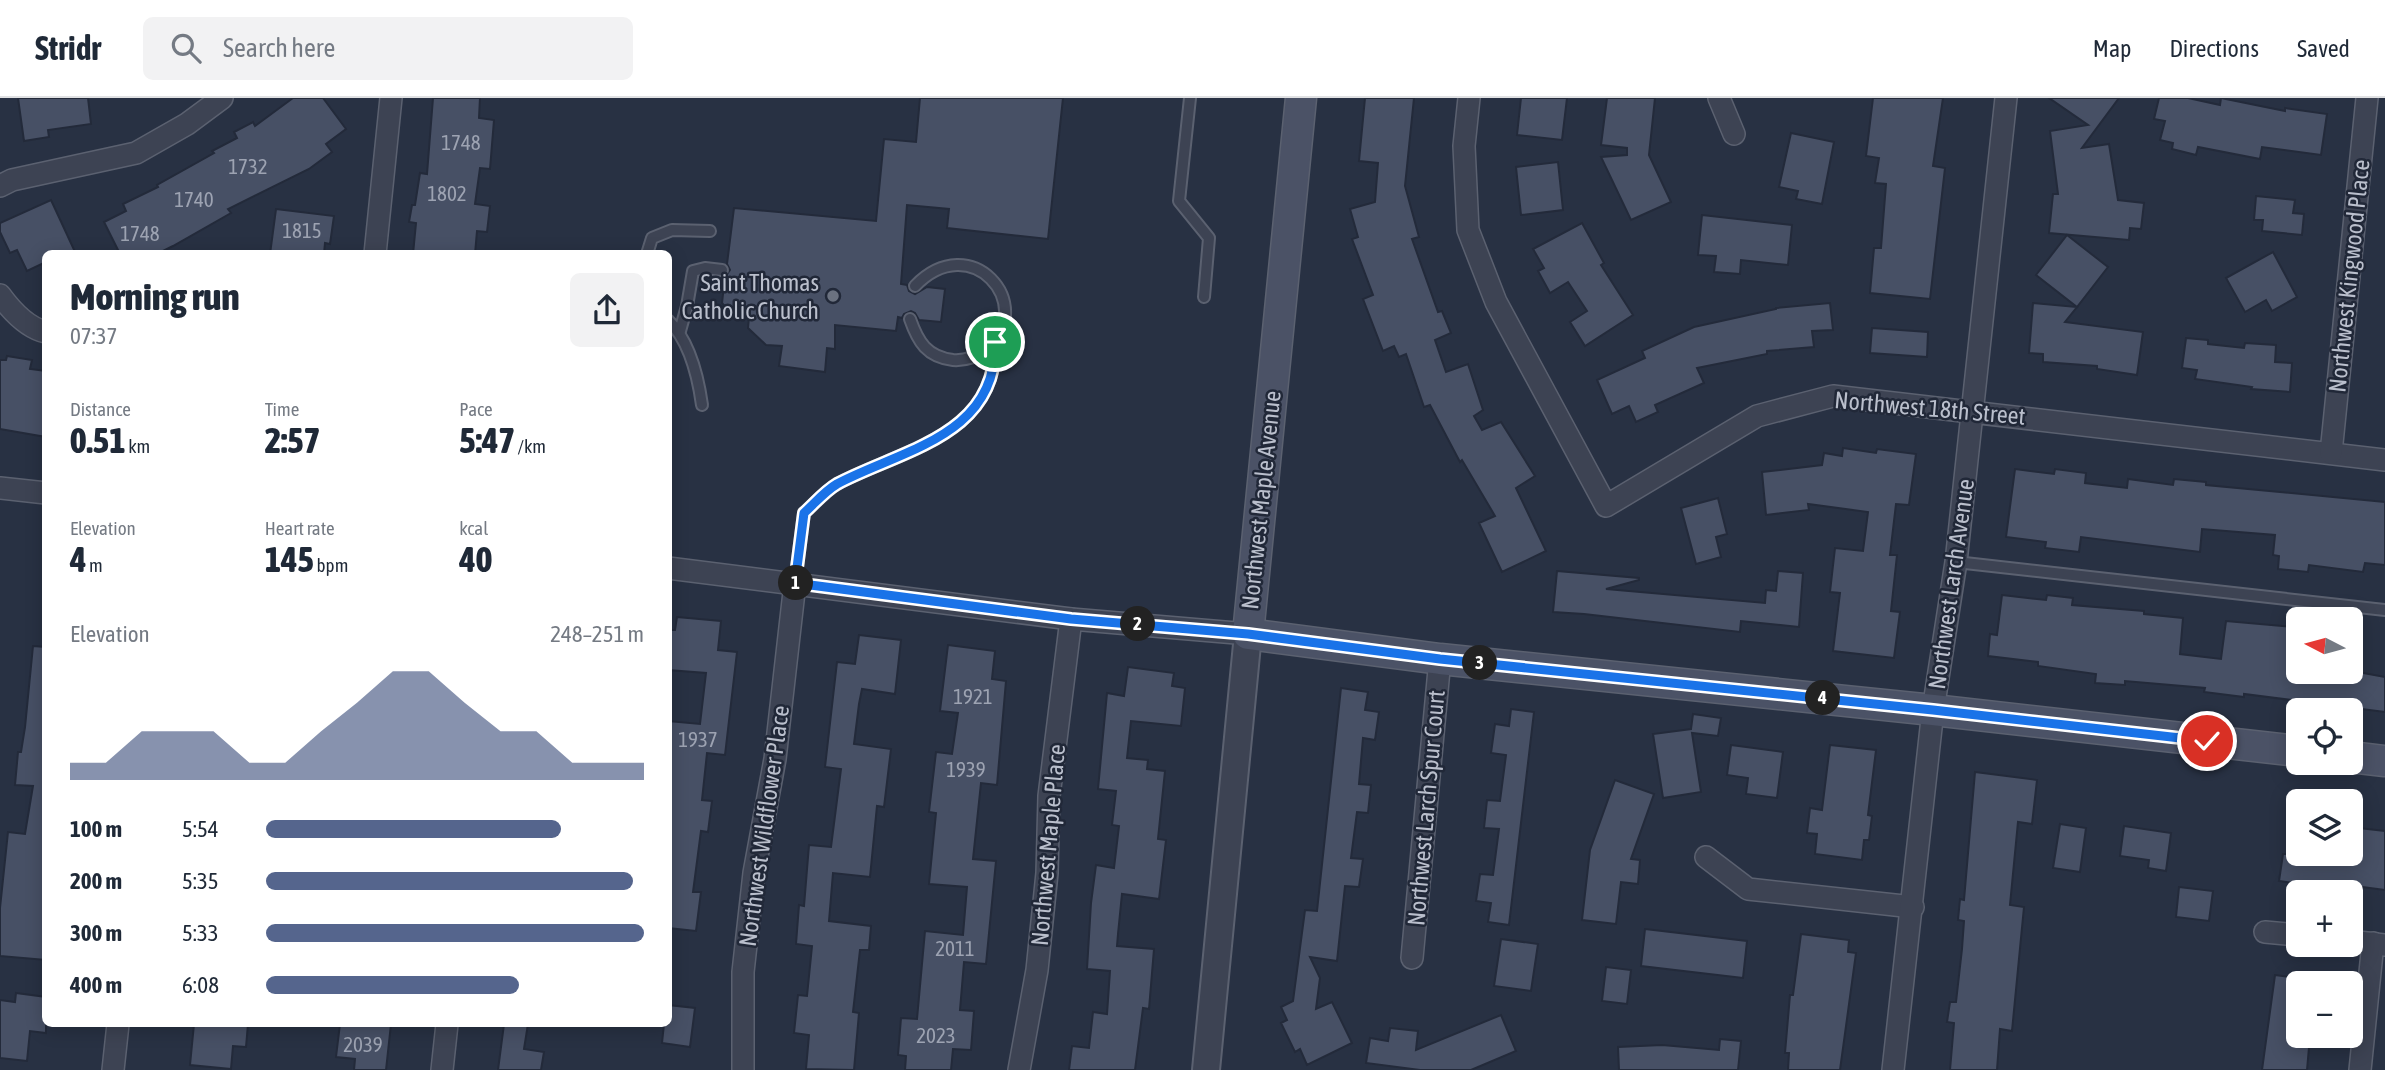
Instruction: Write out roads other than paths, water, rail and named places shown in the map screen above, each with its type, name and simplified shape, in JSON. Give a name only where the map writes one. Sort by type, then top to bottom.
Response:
[{"type":"main road","name":"Northwest Maple Avenue","points":[[1248,634],[1301,98]]},
{"type":"main road","points":[[1248,634],[1440,659],[2286,750]]},
{"type":"main road","points":[[2363,759],[2385,761]]},
{"type":"street","points":[[0,186],[12,180],[136,153],[187,124],[222,98]]},
{"type":"street","points":[[375,250],[391,98]]},
{"type":"street","name":"Northwest 18th Street","points":[[1469,98],[1464,146],[1468,230],[1496,302],[1606,506],[1757,415],[1833,396],[1973,410],[2385,460]]},
{"type":"street","points":[[1719,98],[1734,134]]},
{"type":"street","name":"Northwest Larch Avenue","points":[[1893,1070],[1933,710],[1956,562],[2006,98]]},
{"type":"street","name":"Northwest Kingwood Place","points":[[2331,453],[2367,98]]},
{"type":"street","points":[[0,295],[7,305],[35,330],[42,331]]},
{"type":"street","points":[[0,488],[42,493]]},
{"type":"street","points":[[672,568],[1071,619],[1248,634]]},
{"type":"street","name":"Northwest Wildflower Place","points":[[743,1070],[743,972],[754,873],[775,759],[795,583]]},
{"type":"street","name":"Northwest Maple Place","points":[[1019,1070],[1037,970],[1047,873],[1049,796],[1071,619]]},
{"type":"street","name":"Northwest Maple Avenue","points":[[1206,1070],[1248,634]]},
{"type":"street","name":"Northwest Larch Spur Court","points":[[1412,958],[1440,659]]},
{"type":"street","points":[[1706,857],[1748,889],[1913,906]]},
{"type":"street","points":[[2265,932],[2286,934]]},
{"type":"street","points":[[2360,1070],[2379,944]]},
{"type":"street","points":[[113,1070],[118,1027]]},
{"type":"street","points":[[442,1070],[447,1027]]},
{"type":"lane","points":[[1190,98],[1179,201],[1209,238],[1204,297]]},
{"type":"lane","points":[[648,250],[652,238],[672,230],[710,232]]},
{"type":"lane","points":[[910,319],[917,340],[929,351],[944,359],[961,360],[982,354],[995,342],[1003,328],[1006,311],[1002,295],[991,278],[973,266],[957,263],[940,267],[926,275],[915,286]]},
{"type":"lane","points":[[680,331],[693,271],[705,268],[722,270]]},
{"type":"lane","points":[[672,324],[680,331],[699,379],[702,405]]},
{"type":"lane","points":[[795,583],[804,513],[835,485],[938,439],[966,417],[984,394],[995,359],[995,342]]},
{"type":"lane","points":[[1956,562],[2385,610]]},
{"type":"place","name":"Saint Thomas Catholic Church","points":[[833,296]]}]
